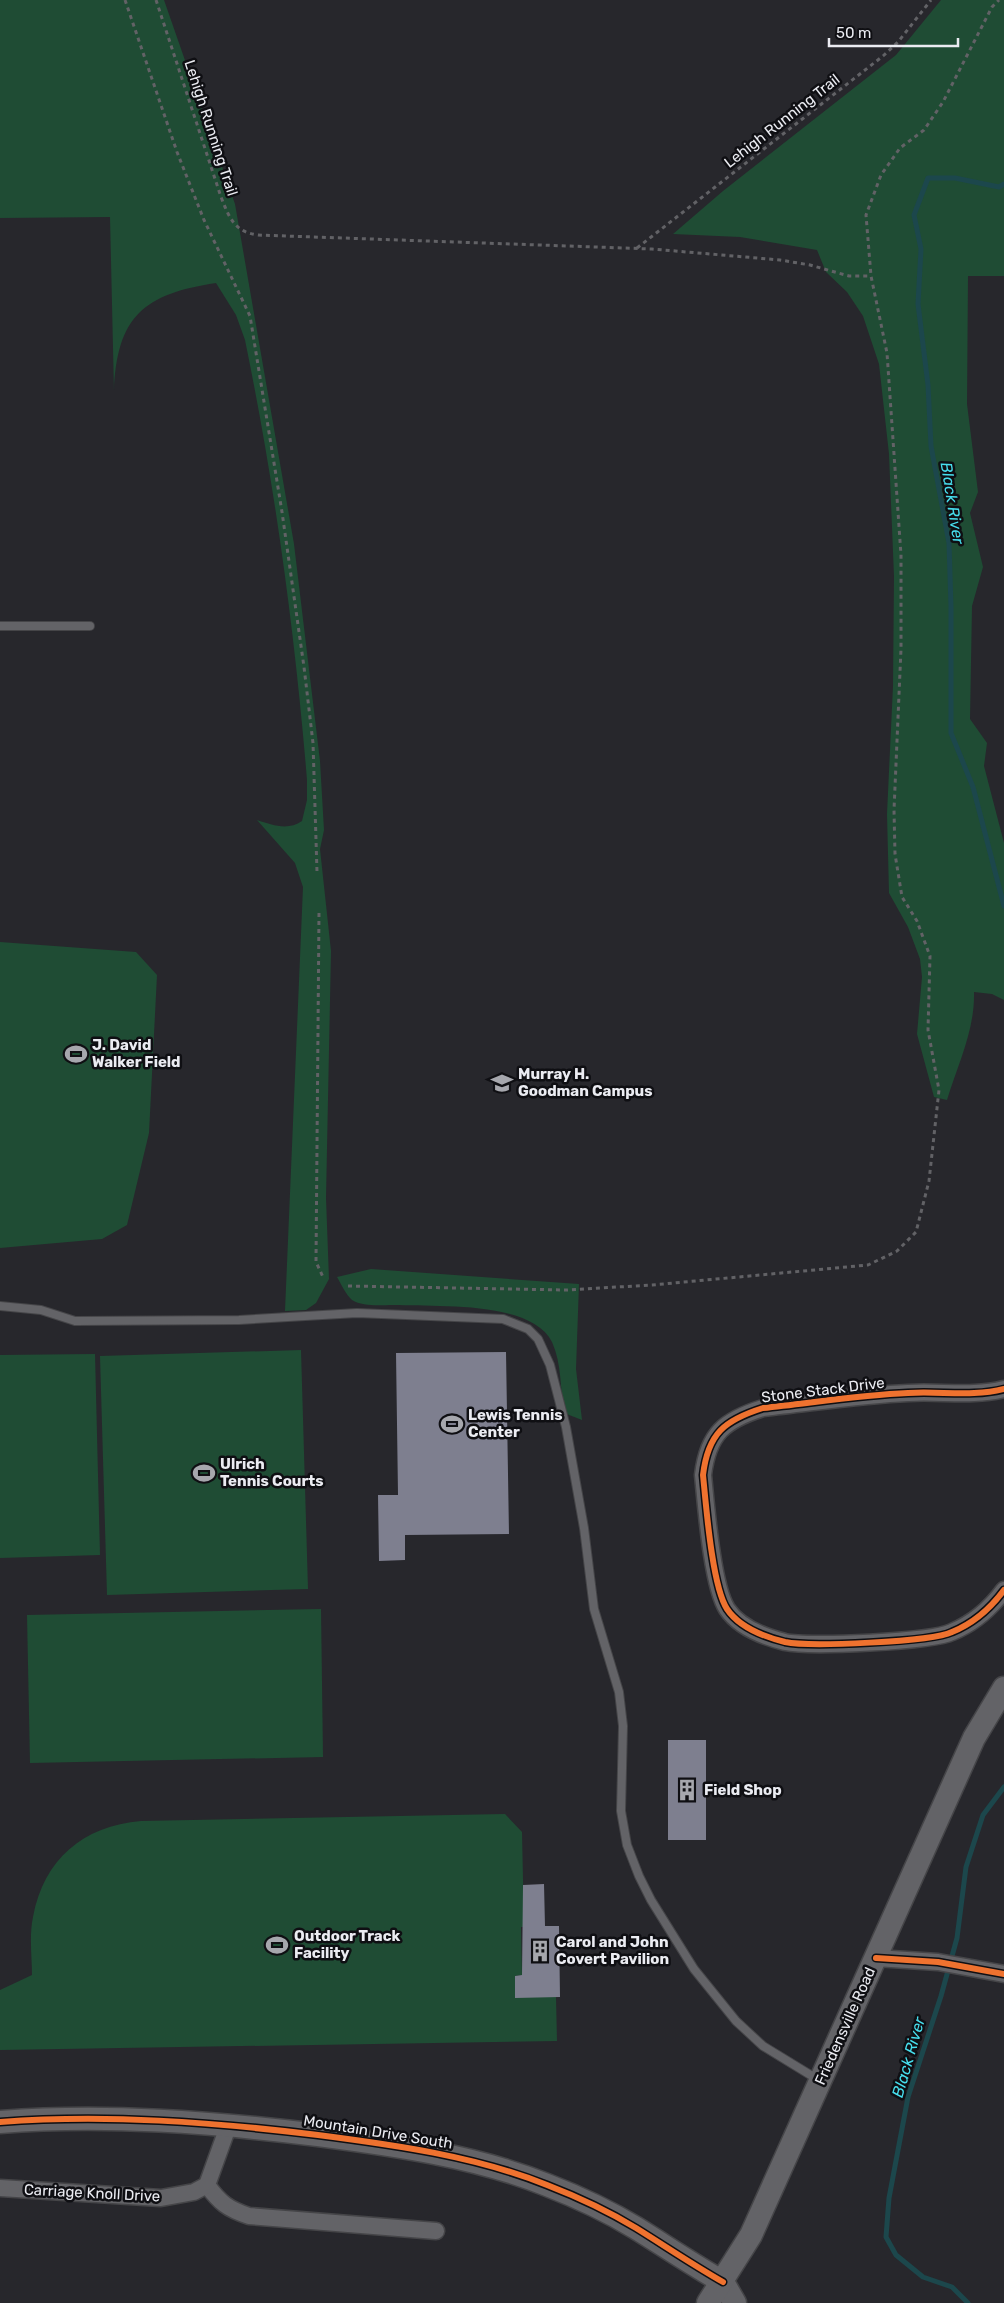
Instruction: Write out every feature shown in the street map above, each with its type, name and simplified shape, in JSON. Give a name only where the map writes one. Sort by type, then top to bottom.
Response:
[{"type":"street","name":"Stone Stack Drive","points":[[1004,1389],[977,1395],[954,1392],[906,1393],[763,1408],[742,1415],[723,1426],[711,1442],[705,1458],[703,1475],[712,1550],[720,1589],[727,1608],[740,1623],[761,1634],[786,1642],[818,1643],[902,1640],[950,1633],[981,1616],[1004,1590]]},
{"type":"street","name":"Friedensville Road","points":[[708,2303],[751,2235],[974,1738],[1004,1688]]},
{"type":"street","points":[[876,1958],[938,1962],[1004,1974]]},
{"type":"street","name":"Mountain Drive South","points":[[0,2122],[104,2119],[229,2124],[365,2141],[460,2158],[545,2184],[591,2204],[636,2227],[723,2282]]},
{"type":"street","points":[[229,2124],[206,2185],[219,2202],[232,2210],[249,2216],[436,2232]]},
{"type":"street","name":"Carriage Knoll Drive","points":[[0,2188],[161,2198],[194,2192],[206,2185]]},
{"type":"street","points":[[723,2282],[735,2303]]},
{"type":"lane","points":[[0,626],[90,626]]},
{"type":"lane","points":[[0,1306],[41,1310],[75,1321],[239,1320],[357,1313],[503,1319],[528,1329],[538,1339],[550,1365],[566,1427],[584,1528],[594,1609],[619,1692],[623,1726],[622,1811],[627,1845],[639,1876],[651,1900],[694,1969],[736,2021],[763,2046],[820,2081]]},
{"type":"path","points":[[124,0],[200,212],[250,316],[287,540],[304,667],[313,743],[317,872]]},
{"type":"path","points":[[348,1286],[566,1290],[652,1285],[868,1265],[897,1251],[916,1232],[929,1181],[939,1090],[928,1030],[930,956],[917,921],[902,897],[896,854],[894,810],[901,650],[901,555],[887,353],[872,276],[866,215],[881,175],[900,148],[924,130],[943,102],[992,7],[999,0]]},
{"type":"path","points":[[319,913],[316,1262],[323,1277]]},
{"type":"green space","points":[[0,0],[164,0],[235,204],[294,544],[320,761],[324,830],[320,849],[331,951],[326,1198],[329,1279],[316,1303],[306,1310],[285,1311],[303,887],[295,863],[257,820],[286,826],[302,821],[307,800],[307,780],[283,560],[266,450],[245,340],[236,315],[216,283],[170,294],[153,302],[139,313],[129,327],[121,344],[116,365],[114,391],[110,217],[0,218]]},
{"type":"green space","points":[[941,0],[1004,0],[1004,276],[968,276],[967,404],[978,492],[970,513],[983,567],[972,606],[970,719],[987,743],[984,766],[1004,843],[1004,1000],[992,994],[974,992],[974,1006],[969,1033],[947,1100],[934,1097],[917,1034],[922,977],[920,959],[908,927],[889,893],[887,814],[893,686],[894,576],[889,454],[879,364],[863,316],[847,292],[826,272],[817,250],[740,237],[673,234],[723,191],[896,55]]},
{"type":"green space","name":"J. David Walker Field","points":[[0,942],[136,952],[157,975],[149,1133],[127,1225],[102,1239],[0,1248]]},
{"type":"green space","points":[[371,1269],[579,1284],[576,1369],[582,1420],[564,1413],[555,1350],[552,1342],[541,1328],[524,1319],[503,1312],[480,1308],[372,1305],[361,1304],[352,1300],[337,1277]]},
{"type":"green space","name":"Ulrich Tennis Courts","points":[[301,1350],[308,1589],[107,1595],[100,1356]]},
{"type":"green space","points":[[95,1354],[100,1555],[0,1558],[0,1355]]},
{"type":"green space","points":[[321,1609],[323,1757],[30,1763],[27,1615]]},
{"type":"green space","name":"Outdoor Track Facility","points":[[505,1814],[522,1832],[524,1927],[521,1927],[522,1975],[515,1976],[515,1997],[556,1997],[557,2041],[0,2050],[0,1990],[32,1975],[31,1939],[33,1917],[38,1896],[46,1878],[69,1849],[84,1838],[101,1830],[120,1824],[141,1821]]},
{"type":"building","name":"Lewis Tennis Center","points":[[506,1352],[509,1534],[405,1535],[405,1560],[379,1561],[378,1495],[398,1495],[396,1353]]},
{"type":"building","name":"Field Shop","points":[[668,1740],[706,1740],[706,1840],[668,1840]]},
{"type":"building","name":"Carol and John Covert Pavilion","points":[[544,1884],[545,1926],[559,1926],[560,1997],[515,1998],[515,1976],[522,1975],[523,1885]]},
{"type":"waterway","name":"Black River","points":[[1004,184],[999,187],[955,178],[928,178],[914,215],[921,249],[918,304],[928,385],[931,446],[949,543],[951,733],[973,787],[1004,906]]},
{"type":"waterway","name":"Black River","points":[[968,2303],[952,2287],[923,2277],[896,2255],[886,2237],[889,2198],[908,2097],[941,1996],[957,1938],[966,1867],[983,1815],[1004,1787]]},
{"type":"cycle path","points":[[1004,1389],[981,1393],[890,1394],[763,1408],[738,1418],[721,1430],[709,1449],[703,1475],[710,1544],[722,1598],[727,1609],[738,1621],[769,1637],[785,1642],[818,1644],[870,1643],[940,1636],[974,1620],[1004,1590]]},
{"type":"cycle path","points":[[876,1958],[938,1962],[1004,1974]]},
{"type":"cycle path","points":[[0,2122],[119,2119],[199,2123],[278,2130],[347,2139],[463,2159],[520,2175],[593,2205],[636,2228],[723,2282]]},
{"type":"place","name":"J. David Walker Field","points":[[76,1054]]},
{"type":"place","name":"Murray H. Goodman Campus","points":[[502,1083]]},
{"type":"place","name":"Lewis Tennis Center","points":[[452,1424]]},
{"type":"place","name":"Ulrich Tennis Courts","points":[[204,1473]]},
{"type":"place","name":"Field Shop","points":[[687,1790]]},
{"type":"place","name":"Outdoor Track Facility","points":[[277,1945]]},
{"type":"place","name":"Carol and John Covert Pavilion","points":[[540,1951]]}]
